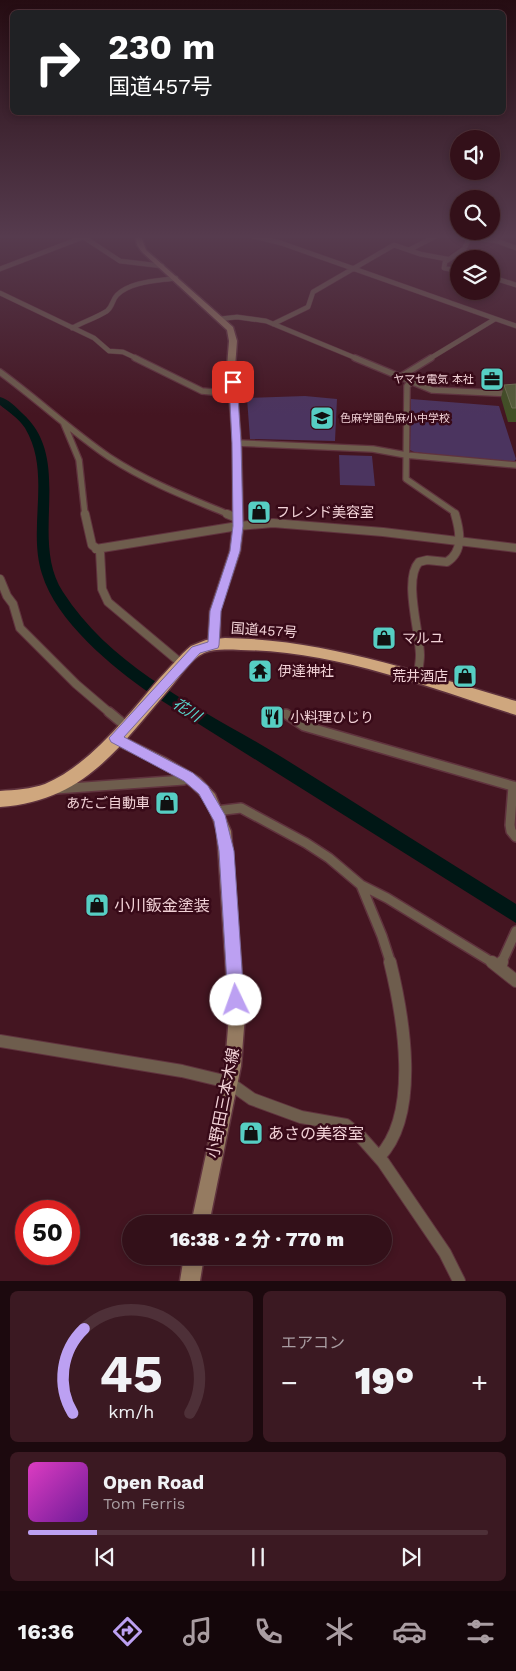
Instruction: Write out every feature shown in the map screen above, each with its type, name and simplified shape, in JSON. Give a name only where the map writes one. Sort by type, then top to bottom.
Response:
[{"type":"highway","name":"国道457号","points":[[0,799],[30,795],[52,788],[80,770],[121,732],[196,650],[214,645],[243,643],[308,651],[365,664],[516,708]]},
{"type":"street","points":[[6,296],[94,338],[109,351],[123,352],[204,392],[234,394]]},
{"type":"street","points":[[72,328],[106,311],[113,304],[116,296]]},
{"type":"street","points":[[195,296],[230,329],[234,341],[231,367],[237,443],[238,522],[235,551],[215,611],[214,645]]},
{"type":"street","points":[[274,324],[308,307],[312,296]]},
{"type":"street","points":[[430,296],[516,326]]},
{"type":"street","points":[[219,319],[248,318],[266,321],[432,390],[516,394]]},
{"type":"street","points":[[400,377],[495,319]]},
{"type":"street","points":[[0,372],[29,393],[64,424],[127,468],[238,522]]},
{"type":"street","points":[[411,382],[407,386],[406,479],[454,512],[460,541],[458,554],[451,561],[420,561],[416,564],[414,570],[413,601],[419,631],[420,655],[417,679]]},
{"type":"street","points":[[64,424],[79,460],[86,520],[92,545],[96,550],[100,550],[102,589],[108,602],[182,664]]},
{"type":"street","points":[[237,443],[373,449],[406,455],[516,465]]},
{"type":"street","points":[[96,550],[238,522],[273,523],[516,548]]},
{"type":"street","points":[[0,579],[7,596],[13,604],[20,628],[121,732]]},
{"type":"street","points":[[286,714],[304,726],[385,747],[514,787],[510,825],[516,837]]},
{"type":"street","name":"小野田三本木線","points":[[121,732],[204,790],[216,811],[224,831],[237,1015],[233,1066],[228,1082],[202,1215]]},
{"type":"street","points":[[52,788],[87,788],[184,780],[188,777]]},
{"type":"street","points":[[216,811],[241,808],[314,848],[361,885],[501,963],[516,981]]},
{"type":"street","points":[[361,885],[380,929],[397,989],[404,1033],[406,1077],[400,1123],[387,1150],[379,1157]]},
{"type":"street","points":[[501,963],[516,931]]},
{"type":"street","points":[[0,1041],[182,1071],[228,1082],[252,1099],[301,1117],[346,1125],[360,1136],[379,1157],[445,1253],[459,1281]]},
{"type":"street","points":[[190,1281],[193,1265]]},
{"type":"shaded area","points":[[305,396],[337,399],[335,441],[250,439],[247,398]]},
{"type":"shaded area","points":[[411,399],[499,406],[516,459],[513,463],[410,450]]},
{"type":"shaded area","points":[[339,455],[372,456],[375,486],[340,485]]},
{"type":"building","points":[[516,384],[516,408],[512,408],[504,385]]},
{"type":"waterway","name":"花川","points":[[0,400],[26,422],[37,440],[44,475],[44,551],[47,573],[52,585],[70,612],[110,655],[156,690],[256,750],[516,914]]},
{"type":"place","name":"ヤマセ電気 本社","points":[[492,379]]},
{"type":"place","name":"色麻学園色麻小中学校","points":[[322,418]]},
{"type":"place","name":"フレンド美容室","points":[[259,512]]},
{"type":"place","name":"マルユ","points":[[384,638]]},
{"type":"place","name":"伊達神社","points":[[260,671]]},
{"type":"place","name":"荒井酒店","points":[[465,676]]},
{"type":"place","name":"小料理ひじり","points":[[272,717]]},
{"type":"place","name":"あたご自動車","points":[[167,803]]},
{"type":"place","name":"小川鈑金塗装","points":[[97,905]]},
{"type":"place","name":"あさの美容室","points":[[251,1133]]},
{"type":"route","points":[[233,382],[237,443],[238,526],[235,551],[215,611],[214,645],[196,650],[115,738],[188,777],[204,790],[220,820],[224,831],[226,851],[236,1000]]}]
